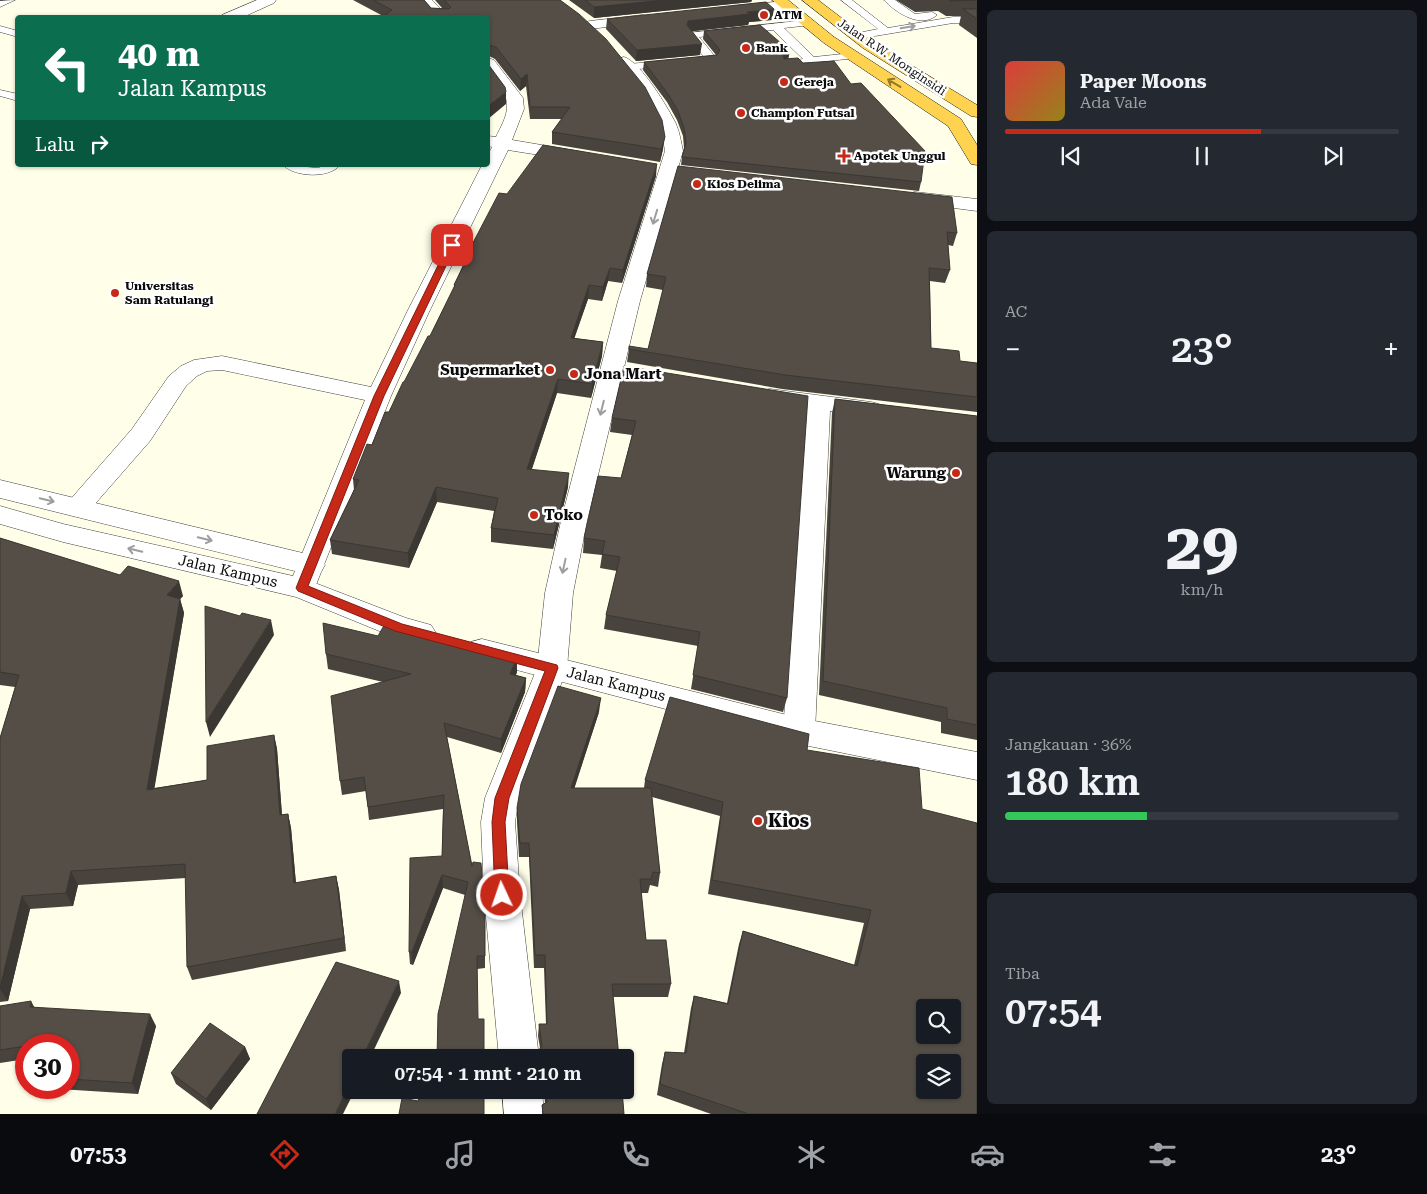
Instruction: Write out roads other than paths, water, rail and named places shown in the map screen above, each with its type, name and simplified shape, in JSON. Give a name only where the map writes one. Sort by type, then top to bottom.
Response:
[{"type":"highway","name":"Jalan R.W. Monginsidi","points":[[809,0],[863,40],[977,112]]},
{"type":"highway","name":"Jalan R.W. Monginsidi","points":[[782,2],[841,48],[955,123]]},
{"type":"highway","points":[[841,48],[863,40]]},
{"type":"highway","points":[[936,109],[962,103]]},
{"type":"highway","points":[[977,118],[955,123],[977,160]]},
{"type":"street","points":[[234,15],[269,0]]},
{"type":"street","points":[[424,0],[439,15]]},
{"type":"street","points":[[715,12],[782,2]]},
{"type":"street","points":[[603,39],[583,20],[657,18]]},
{"type":"street","points":[[518,1049],[502,895],[498,822],[502,798],[552,668],[558,593],[574,521],[629,301],[674,151],[673,138],[658,108],[616,53]]},
{"type":"street","points":[[490,66],[515,98],[516,109],[495,142],[590,158]]},
{"type":"street","points":[[306,577],[379,396],[484,167]]},
{"type":"street","points":[[893,196],[977,205]]},
{"type":"street","points":[[78,507],[141,435],[177,381],[189,371],[202,365],[222,363],[379,396]]},
{"type":"street","points":[[612,369],[638,372]]},
{"type":"street","points":[[744,392],[895,412]]},
{"type":"street","points":[[799,731],[819,402]]},
{"type":"street","name":"Jalan Kampus","points":[[0,489],[78,507],[306,577],[399,627],[799,731],[977,766]]},
{"type":"street","name":"Jalan Kampus","points":[[0,515],[73,535],[306,577]]},
{"type":"street","points":[[523,1099],[524,1114]]},
{"type":"lane","points":[[0,4],[10,0]]},
{"type":"lane","points":[[846,0],[886,32]]},
{"type":"lane","points":[[889,0],[913,17],[968,9]]},
{"type":"lane","points":[[863,40],[886,32],[953,20],[977,22]]},
{"type":"lane","points":[[863,40],[964,29],[977,22]]},
{"type":"lane","points":[[628,67],[712,59],[692,35],[807,23]]},
{"type":"lane","points":[[775,26],[812,61]]},
{"type":"lane","points":[[0,29],[15,33]]},
{"type":"lane","points":[[787,64],[812,61],[841,48]]},
{"type":"lane","points":[[0,93],[15,97]]},
{"type":"lane","points":[[297,167],[317,172],[328,170],[332,167]]},
{"type":"place","name":"ATM","points":[[764,15]]},
{"type":"place","name":"Bank","points":[[746,48]]},
{"type":"place","name":"Gereja","points":[[784,82]]},
{"type":"place","name":"Champion Futsal","points":[[741,113]]},
{"type":"place","name":"Apotek Unggul","points":[[844,156]]},
{"type":"place","name":"Kios Delima","points":[[697,184]]},
{"type":"place","name":"Universitas Sam Ratulangi","points":[[115,293]]},
{"type":"place","name":"Supermarket","points":[[550,370]]},
{"type":"place","name":"Jona Mart","points":[[574,374]]},
{"type":"place","name":"Warung","points":[[956,473]]},
{"type":"place","name":"Toko","points":[[534,515]]},
{"type":"place","name":"Kios","points":[[758,821]]}]
